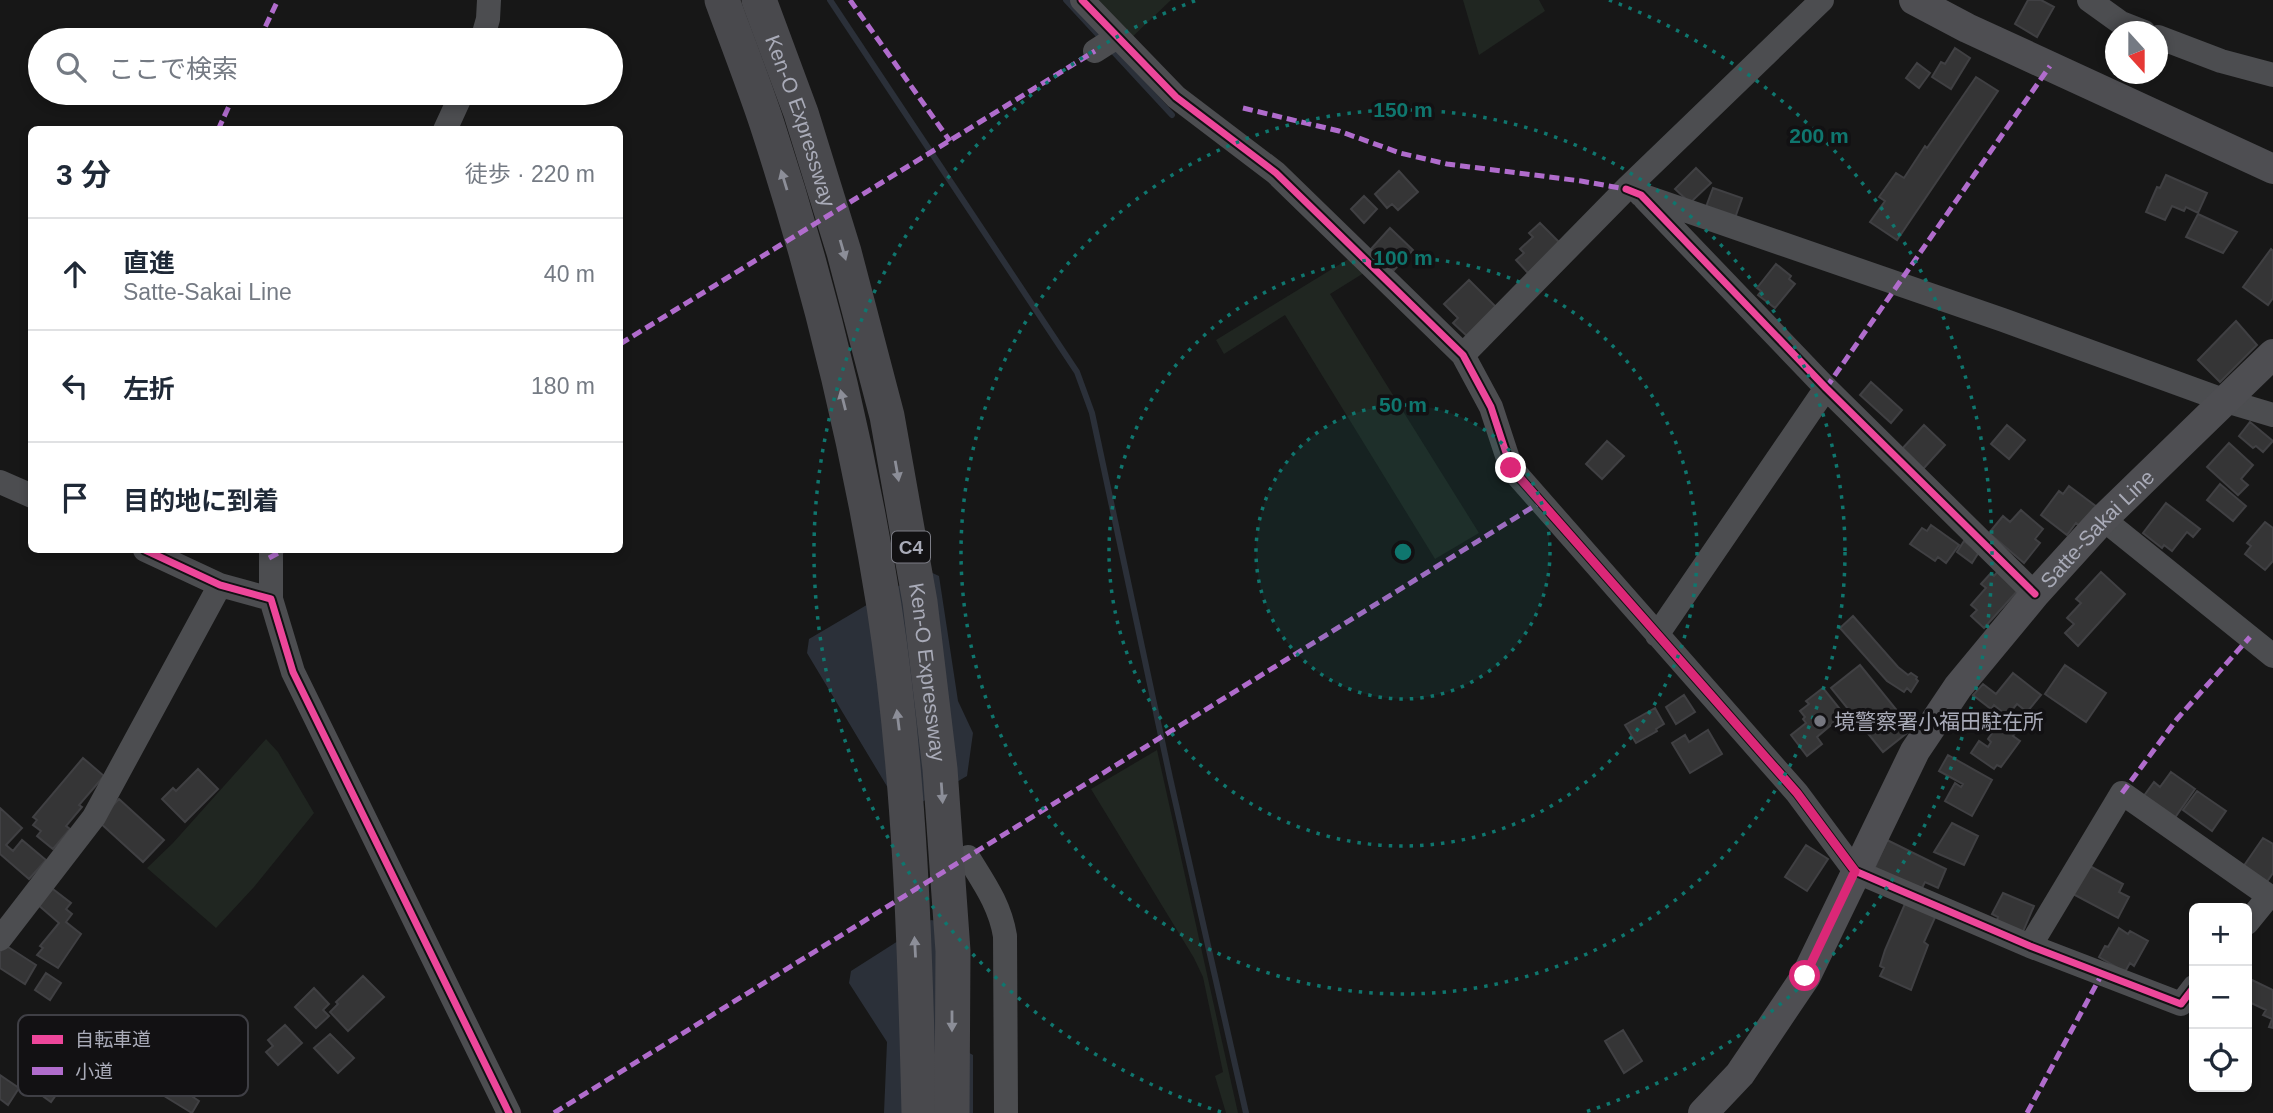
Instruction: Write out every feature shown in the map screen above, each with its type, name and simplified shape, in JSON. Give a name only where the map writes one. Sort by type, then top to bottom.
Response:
[{"type":"highway","name":"Ken-O Expressway","points":[[722,0],[767,123],[808,262],[849,427],[884,606],[904,774],[916,953],[919,1113]]},
{"type":"highway","name":"Ken-O Expressway","points":[[759,0],[801,113],[850,277],[887,416],[920,602],[940,769],[953,951],[952,1113]]},
{"type":"main road","points":[[1914,0],[1967,28],[2273,169]]},
{"type":"main road","name":"Satte-Sakai Line","points":[[1703,1113],[1740,1074],[1805,976],[1915,751],[1958,687],[2035,594],[2103,519],[2273,354]]},
{"type":"street","points":[[485,28],[489,0]]},
{"type":"street","points":[[1082,0],[1109,42],[1175,97],[1276,173],[1463,355],[1491,407],[1511,468],[1797,793],[1855,871],[2030,946],[2181,1004],[2189,994]]},
{"type":"street","points":[[1463,355],[1633,192],[1822,0]]},
{"type":"street","points":[[2089,0],[2118,21]]},
{"type":"street","points":[[2168,41],[2221,61],[2273,75]]},
{"type":"street","points":[[447,126],[456,105]]},
{"type":"street","points":[[1633,192],[1826,388],[2035,594]]},
{"type":"street","points":[[1633,192],[2003,320],[2226,401],[2273,415]]},
{"type":"street","points":[[1657,635],[1826,388]]},
{"type":"street","points":[[0,482],[28,494]]},
{"type":"street","points":[[2103,519],[2273,656]]},
{"type":"street","points":[[151,553],[220,585],[271,599]]},
{"type":"street","points":[[271,553],[271,599],[293,672],[509,1113]]},
{"type":"street","points":[[0,939],[94,817],[220,585]]},
{"type":"street","points":[[2030,946],[2122,793],[2271,895],[2252,917]]},
{"type":"street","points":[[968,857],[998,905],[1003,920],[1006,1113]]},
{"type":"shaded area","points":[[1091,0],[1171,0],[1128,41]]},
{"type":"shaded area","points":[[1463,0],[1539,0],[1545,11],[1479,55]]},
{"type":"shaded area","points":[[1350,258],[1367,271],[1330,294],[1479,533],[1435,559],[1285,315],[1224,354],[1216,340]]},
{"type":"shaded area","points":[[926,570],[939,576],[958,701],[973,733],[967,776],[903,813],[807,653],[809,639]]},
{"type":"shaded area","points":[[266,739],[278,752],[314,813],[254,887],[216,928],[147,868],[173,843]]},
{"type":"shaded area","points":[[1157,750],[1238,1113],[1226,1113],[1215,1076],[1223,1072],[1203,977],[1091,789]]},
{"type":"shaded area","points":[[931,920],[943,922],[960,1048],[973,1055],[973,1113],[884,1113],[887,1042],[849,983],[851,971]]},
{"type":"building","points":[[2028,0],[2041,0],[2054,7],[2037,37],[2015,24]]},
{"type":"building","points":[[1955,48],[1970,58],[1951,89],[1932,77],[1941,62],[1945,64]]},
{"type":"building","points":[[1917,63],[1930,73],[1919,88],[1906,78]]},
{"type":"building","points":[[1976,77],[1998,91],[1897,240],[1870,222],[1885,201],[1879,197],[1896,173],[1904,178]]},
{"type":"building","points":[[1696,168],[1711,183],[1690,203],[1675,189]]},
{"type":"building","points":[[1399,171],[1418,192],[1398,210],[1392,204],[1387,208],[1375,194]]},
{"type":"building","points":[[2166,175],[2207,193],[2198,213],[2186,207],[2184,211],[2172,206],[2165,220],[2146,212],[2157,187],[2160,188]]},
{"type":"building","points":[[1713,188],[1742,198],[1735,218],[1706,207]]},
{"type":"building","points":[[1364,196],[1377,209],[1364,223],[1351,209]]},
{"type":"building","points":[[2198,214],[2237,232],[2223,253],[2186,237]]},
{"type":"building","points":[[1540,223],[1560,243],[1528,273],[1516,260],[1524,253],[1520,249],[1533,237],[1529,233]]},
{"type":"building","points":[[1390,228],[1413,250],[1394,270],[1371,249]]},
{"type":"building","points":[[2271,249],[2273,298],[2268,305],[2243,287]]},
{"type":"building","points":[[1776,264],[1791,276],[1789,279],[1795,284],[1775,308],[1758,295],[1761,291],[1757,288]]},
{"type":"building","points":[[1469,280],[1497,308],[1468,337],[1453,323],[1458,318],[1444,304]]},
{"type":"building","points":[[2236,321],[2257,345],[2220,382],[2198,360]]},
{"type":"building","points":[[1871,382],[1902,410],[1891,423],[1860,395]]},
{"type":"building","points":[[2250,422],[2273,441],[2263,452],[2256,446],[2253,448],[2239,436]]},
{"type":"building","points":[[1924,425],[1945,445],[1923,469],[1901,450]]},
{"type":"building","points":[[2007,425],[2025,440],[2009,459],[1991,444]]},
{"type":"building","points":[[1607,441],[1624,456],[1602,479],[1586,464]]},
{"type":"building","points":[[2229,443],[2253,465],[2241,479],[2248,485],[2238,495],[2207,467]]},
{"type":"building","points":[[2220,484],[2246,506],[2233,521],[2207,500]]},
{"type":"building","points":[[2069,486],[2097,507],[2081,527],[2076,523],[2067,535],[2041,515],[2059,491],[2063,494]]},
{"type":"building","points":[[2166,503],[2200,529],[2193,537],[2187,532],[2172,551],[2164,545],[2162,548],[2143,533]]},
{"type":"building","points":[[2021,510],[2043,529],[2035,539],[2040,543],[2024,563],[1989,533],[2003,516],[2010,522]]},
{"type":"building","points":[[2265,522],[2273,528],[2273,561],[2265,570],[2245,554],[2251,546],[2247,543]]},
{"type":"building","points":[[1931,525],[1959,545],[1946,563],[1938,557],[1935,561],[1910,544],[1922,528],[1927,531]]},
{"type":"building","points":[[1964,541],[1979,552],[1972,563],[1957,552]]},
{"type":"building","points":[[1999,570],[2020,588],[1984,628],[1971,616],[1977,610],[1971,605],[1986,588],[1981,584],[1991,573],[1994,576]]},
{"type":"building","points":[[2101,572],[2125,594],[2078,646],[2065,633],[2074,624],[2067,618],[2081,603],[2076,599]]},
{"type":"building","points":[[1853,616],[1898,667],[1908,675],[1911,673],[1917,677],[1918,681],[1911,692],[1907,688],[1904,692],[1887,681],[1840,628]]},
{"type":"building","points":[[1860,665],[1912,729],[1883,752],[1831,688]]},
{"type":"building","points":[[2065,665],[2106,693],[2086,722],[2045,694]]},
{"type":"building","points":[[2013,673],[2041,695],[2027,712],[2017,704],[2007,716],[1994,705],[1991,709],[1973,695],[1983,684],[1996,694]]},
{"type":"building","name":"境警察署小福田駐在所","points":[[1823,688],[1844,714],[1817,737],[1822,744],[1807,756],[1791,735],[1806,723],[1800,711],[1809,704],[1806,701]]},
{"type":"building","points":[[1684,695],[1695,712],[1676,724],[1666,707]]},
{"type":"building","points":[[1655,708],[1664,724],[1636,743],[1625,725]]},
{"type":"building","points":[[2000,722],[2016,732],[2013,736],[2020,741],[2001,767],[1997,765],[1994,769],[1971,753],[1979,741],[1988,747],[1991,742],[1988,739]]},
{"type":"building","points":[[1708,730],[1722,754],[1690,773],[1672,743],[1685,735],[1689,742]]},
{"type":"building","points":[[1948,755],[1992,780],[1972,816],[1945,801],[1955,783],[1961,787],[1963,784],[1939,771]]},
{"type":"building","points":[[83,758],[104,776],[79,805],[82,807],[66,826],[70,829],[53,849],[37,836],[41,831],[33,825],[37,820],[33,817]]},
{"type":"building","points":[[198,769],[218,789],[185,822],[162,799],[173,788],[176,791]]},
{"type":"building","points":[[2171,772],[2195,789],[2174,819],[2143,797],[2154,782],[2160,787]]},
{"type":"building","points":[[2197,791],[2226,811],[2212,831],[2183,810]]},
{"type":"building","points":[[119,799],[164,840],[143,862],[98,821]]},
{"type":"building","points":[[0,808],[22,828],[6,845],[13,851],[22,840],[46,860],[29,879],[0,854]]},
{"type":"building","points":[[1952,823],[1978,836],[1964,865],[1934,852]]},
{"type":"building","points":[[2263,838],[2273,844],[2273,873],[2266,883],[2243,867]]},
{"type":"building","points":[[1887,840],[1946,869],[1938,888],[1925,882],[1921,890],[1874,869]]},
{"type":"building","points":[[1806,845],[1828,859],[1807,891],[1785,877]]},
{"type":"building","points":[[2088,865],[2123,884],[2119,892],[2129,897],[2118,918],[2073,894]]},
{"type":"building","points":[[49,886],[71,903],[66,909],[72,914],[66,922],[81,934],[58,968],[37,955],[43,948],[40,946],[59,923],[36,903]]},
{"type":"building","points":[[2003,893],[2034,906],[2022,934],[1996,923],[1998,917],[1992,914]]},
{"type":"building","points":[[1907,899],[1937,913],[1924,942],[1928,945],[1911,990],[1880,976],[1884,968],[1880,966],[1885,950]]},
{"type":"building","points":[[2119,928],[2148,941],[2134,966],[2130,963],[2125,972],[2099,957]]},
{"type":"building","points":[[5,945],[36,965],[25,984],[0,968],[0,952]]},
{"type":"building","points":[[46,973],[61,983],[50,1000],[35,990]]},
{"type":"building","points":[[363,976],[384,997],[348,1031],[330,1012],[338,1004],[336,1002]]},
{"type":"building","points":[[2252,980],[2273,990],[2273,1028],[2269,1027],[2272,1019],[2263,1015],[2266,1010],[2252,1003]]},
{"type":"building","points":[[314,988],[329,1004],[323,1010],[329,1016],[316,1028],[295,1007]]},
{"type":"building","points":[[285,1025],[302,1043],[278,1065],[266,1052],[273,1046],[268,1040]]},
{"type":"building","points":[[1623,1030],[1642,1061],[1624,1073],[1605,1041]]},
{"type":"building","points":[[330,1034],[354,1058],[338,1073],[314,1048]]},
{"type":"building","points":[[0,1075],[18,1090],[8,1105],[0,1099]]},
{"type":"building","points":[[43,1096],[55,1096],[51,1102]]},
{"type":"building","points":[[164,1096],[194,1096],[199,1101],[192,1113]]},
{"type":"waterway","points":[[830,0],[1077,372],[1092,413],[1170,778],[1246,1113]]},
{"type":"waterway","points":[[1066,0],[1102,39]]},
{"type":"waterway","points":[[1109,47],[1172,115]]},
{"type":"marked path","points":[[265,28],[278,0]]},
{"type":"marked path","points":[[850,0],[950,141]]},
{"type":"marked path","points":[[623,342],[1095,51]]},
{"type":"marked path","points":[[1826,388],[2050,66]]},
{"type":"marked path","points":[[220,126],[229,105]]},
{"type":"marked path","points":[[1243,108],[1339,131],[1400,153],[1447,164],[1626,189]]},
{"type":"marked path","points":[[554,1113],[1541,502]]},
{"type":"marked path","points":[[269,558],[278,553]]},
{"type":"marked path","points":[[2122,793],[2177,719],[2250,637]]},
{"type":"marked path","points":[[2027,1113],[2103,972]]},
{"type":"cycle path","points":[[1082,0],[1176,97],[1276,173],[1463,355],[1491,407],[1511,468],[1797,793],[1855,871],[2030,946],[2181,1004],[2189,994]]},
{"type":"cycle path","points":[[1626,189],[1641,195],[1826,388],[2035,594]]},
{"type":"cycle path","points":[[151,553],[220,585],[271,599],[293,672],[509,1113]]},
{"type":"place","name":"境警察署小福田駐在所","points":[[1820,721]]},
{"type":"route","points":[[1511,468],[1797,793],[1855,871],[1805,976]]}]
